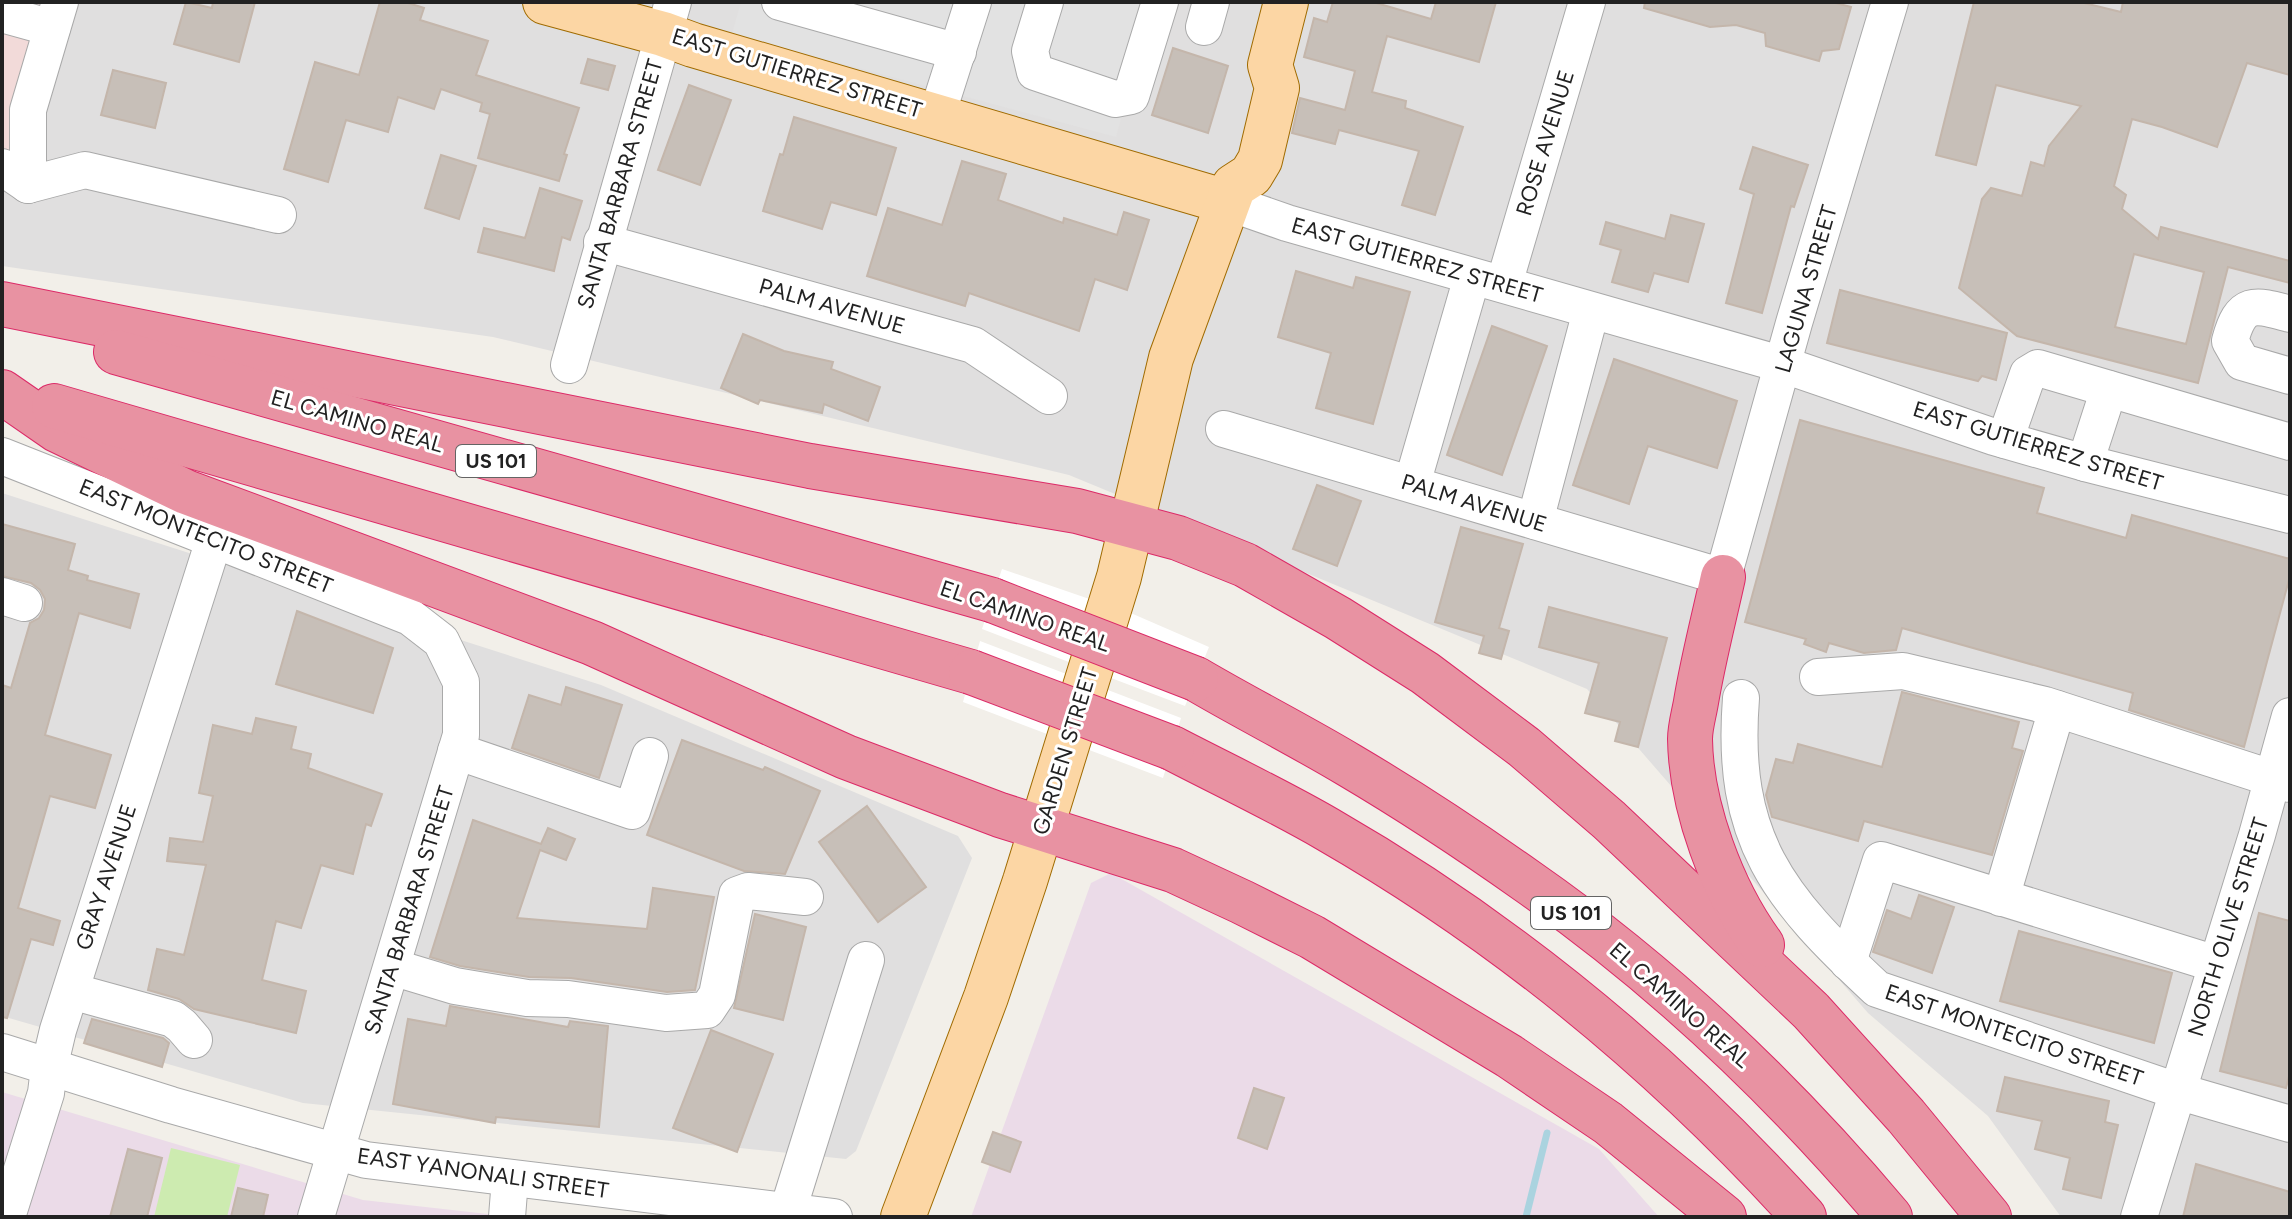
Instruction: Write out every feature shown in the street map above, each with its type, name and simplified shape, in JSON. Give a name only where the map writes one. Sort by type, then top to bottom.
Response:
[{"type":"highway","points":[[2,304],[810,466],[1024,501],[1178,538],[1245,565],[1338,618],[1425,673],[1524,747],[1609,820],[1811,1011],[1906,1116],[1989,1217]]},
{"type":"highway","name":"EL CAMINO REAL","points":[[2,317],[152,363],[992,600],[1196,679],[1348,764],[1475,845],[1580,919],[1727,1044],[1850,1170],[1890,1217]]},
{"type":"highway","points":[[2,392],[57,430],[186,492],[592,643],[846,757],[1041,828],[1173,870],[1312,937],[1445,1016],[1608,1123],[1724,1217]]},
{"type":"highway","name":"US 101","points":[[2,392],[971,672],[1172,748],[1327,829],[1427,891],[1532,965],[1631,1046],[1689,1099],[1739,1146],[1804,1217]]},
{"type":"highway","points":[[1723,577],[1690,738],[1697,791],[1720,869],[1737,906],[1811,1011]]},
{"type":"main road","name":"EAST GUTIERREZ STREET","points":[[545,2],[668,18],[693,45],[1230,194]]},
{"type":"main road","name":"GARDEN STREET","points":[[903,1217],[986,997],[1041,828],[1119,577],[1171,358],[1230,194],[1230,155],[1252,82],[1270,65],[1286,2]]},
{"type":"street","points":[[780,2],[958,52]]},
{"type":"street","points":[[937,115],[973,2]]},
{"type":"street","points":[[1045,2],[1030,51],[1035,72],[1115,99],[1131,96],[1160,2]]},
{"type":"street","name":"ROSE AVENUE","points":[[1412,484],[1587,2]]},
{"type":"street","name":"LAGUNA STREET","points":[[1723,577],[1890,2]]},
{"type":"street","points":[[2,14],[56,15],[28,110],[15,176],[85,170],[278,215]]},
{"type":"street","name":"SANTA BARBARA STREET","points":[[569,365],[668,18]]},
{"type":"street","name":"EAST GUTIERREZ STREET","points":[[1230,194],[1287,223],[1784,365],[2005,440],[2290,515]]},
{"type":"street","name":"PALM AVENUE","points":[[602,242],[973,345],[1049,396]]},
{"type":"street","points":[[2290,314],[2258,305],[2245,309],[2236,320],[2230,341],[2242,362],[2290,376]]},
{"type":"street","points":[[1535,521],[1591,311]]},
{"type":"street","points":[[2005,440],[2028,374],[2038,368],[2290,442]]},
{"type":"street","points":[[2085,463],[2109,389]]},
{"type":"street","name":"PALM AVENUE","points":[[1224,429],[1723,577]]},
{"type":"street","name":"EAST MONTECITO STREET","points":[[2,456],[410,617]]},
{"type":"street","name":"GRAY AVENUE","points":[[7,1217],[46,1093],[49,1068],[71,991],[214,540]]},
{"type":"street","name":"SANTA BARBARA STREET","points":[[316,1217],[461,735],[461,682],[441,641],[410,617]]},
{"type":"street","points":[[1818,677],[1903,671],[2057,709],[2281,781]]},
{"type":"street","name":"EAST MONTECITO STREET","points":[[1741,698],[1737,740],[1739,768],[1746,809],[1757,841],[1788,897],[1877,989],[2177,1091],[2290,1124]]},
{"type":"street","points":[[2001,898],[2057,709]]},
{"type":"street","name":"NORTH OLIVE STREET","points":[[2139,1217],[2216,964],[2281,781],[2290,716]]},
{"type":"street","points":[[456,751],[632,811],[650,756]]},
{"type":"street","points":[[1848,962],[1881,860],[2216,964]]},
{"type":"street","points":[[392,967],[455,986],[527,998],[568,999],[666,1013],[707,1010],[717,995],[737,895],[748,891],[805,897]]},
{"type":"street","points":[[788,1210],[866,960]]},
{"type":"street","points":[[71,991],[173,1019],[194,1040]]},
{"type":"street","name":"EAST YANONALI STREET","points":[[2,1052],[366,1160],[834,1217]]},
{"type":"street","points":[[507,1217],[510,1179]]},
{"type":"shaded area","points":[[2,2],[59,2],[2,186]]},
{"type":"shaded area","points":[[59,2],[2290,2],[2290,1217],[2061,1217],[1988,1116],[1868,1013],[1587,689],[1069,475],[493,337],[2,266],[2,186]]},
{"type":"shaded area","points":[[741,2],[1152,2],[1116,137],[732,34]]},
{"type":"shaded area","points":[[2,493],[601,685],[958,836],[972,858],[856,1151],[846,1159],[303,1103],[2,1016]]},
{"type":"shaded area","points":[[1111,873],[1599,1149],[1659,1217],[971,1217],[1091,883]]},
{"type":"shaded area","points":[[2,1092],[363,1200],[515,1217],[2,1217]]},
{"type":"green space","points":[[171,1148],[240,1165],[227,1217],[154,1217]]},
{"type":"pier","points":[[1002,569],[1133,614],[1209,647],[1185,706],[982,629]]},
{"type":"pier","points":[[980,641],[1181,718],[1163,778],[963,702]]},
{"type":"building","points":[[186,2],[212,8],[213,2],[255,2],[239,62],[174,44]]},
{"type":"building","points":[[380,2],[405,2],[424,8],[420,20],[488,41],[476,75],[579,108],[559,181],[478,158],[490,114],[480,111],[482,103],[441,89],[434,109],[398,97],[388,132],[346,120],[328,182],[284,169],[315,62],[359,75]]},
{"type":"building","points":[[1333,2],[1373,2],[1431,19],[1436,2],[1496,2],[1479,62],[1387,36],[1372,92],[1406,101],[1405,108],[1463,127],[1435,215],[1402,205],[1419,151],[1339,130],[1335,144],[1292,133],[1300,98],[1345,110],[1355,71],[1304,57],[1314,18],[1327,22]]},
{"type":"building","points":[[1645,2],[1832,2],[1851,7],[1839,49],[1822,51],[1819,61],[1766,46],[1765,33],[1736,25],[1710,27],[1644,8]]},
{"type":"building","points":[[1974,2],[2080,2],[2121,12],[2123,2],[2290,2],[2290,75],[2247,63],[2217,147],[2132,119],[2114,186],[2126,195],[2122,209],[2158,239],[2161,227],[2290,261],[2290,283],[2228,267],[2198,383],[2017,336],[1959,288],[1982,199],[1991,188],[2022,196],[2031,162],[2044,166],[2049,146],[2081,106],[1996,85],[1976,165],[1936,155]],"holes":[[[2134,254],[2204,272],[2186,344],[2115,327]]]},
{"type":"building","points":[[1173,48],[1228,66],[1208,133],[1152,115]]},
{"type":"building","points":[[588,59],[615,66],[608,90],[581,83]]},
{"type":"building","points":[[113,70],[166,83],[155,128],[101,115]]},
{"type":"building","points":[[689,85],[731,100],[700,185],[658,170]]},
{"type":"building","points":[[794,117],[896,148],[876,215],[831,202],[822,229],[763,211]]},
{"type":"building","points":[[1753,147],[1808,165],[1794,207],[1791,206],[1762,313],[1726,303],[1754,194],[1740,189]]},
{"type":"building","points":[[441,155],[476,166],[459,219],[425,208]]},
{"type":"building","points":[[962,161],[1006,174],[998,200],[1063,223],[1064,218],[1117,235],[1124,212],[1149,220],[1127,290],[1095,279],[1079,331],[969,293],[965,306],[867,276],[888,208],[942,225]]},
{"type":"building","points":[[540,188],[582,201],[570,240],[562,237],[554,271],[478,252],[484,228],[525,238]]},
{"type":"building","points":[[1671,215],[1704,224],[1688,282],[1654,273],[1648,292],[1612,282],[1621,250],[1600,244],[1606,222],[1665,239]]},
{"type":"building","points":[[1296,271],[1353,288],[1356,277],[1410,292],[1373,424],[1316,408],[1331,353],[1278,337]]},
{"type":"building","points":[[1840,290],[2007,333],[1996,380],[1982,376],[1978,381],[1827,343]]},
{"type":"building","points":[[1492,326],[1547,346],[1502,475],[1447,455]]},
{"type":"building","points":[[743,334],[784,351],[833,362],[831,369],[880,387],[868,421],[824,404],[822,413],[760,400],[758,404],[721,388]]},
{"type":"building","points":[[1614,359],[1737,401],[1717,468],[1648,446],[1629,504],[1573,485]]},
{"type":"building","points":[[1800,420],[2044,488],[2037,513],[2126,538],[2132,515],[2290,559],[2290,576],[2244,747],[2129,710],[2133,693],[1902,628],[1896,650],[1864,653],[1829,643],[1826,652],[1804,644],[1806,639],[1745,622]]},
{"type":"building","points":[[1317,485],[1361,501],[1337,566],[1293,549]]},
{"type":"building","points":[[2,524],[75,544],[68,570],[88,576],[87,580],[139,594],[130,628],[79,613],[45,735],[111,755],[95,808],[50,796],[18,908],[60,921],[53,945],[31,939],[7,1018],[2,1017],[2,685],[11,688],[30,623],[39,618],[44,610],[45,599],[31,583],[2,576]]},
{"type":"building","points":[[1461,527],[1523,544],[1499,628],[1509,631],[1501,659],[1479,653],[1484,636],[1435,622]]},
{"type":"building","points":[[1549,607],[1667,638],[1638,747],[1615,741],[1620,722],[1585,713],[1599,663],[1539,647]]},
{"type":"building","points":[[297,611],[393,648],[373,713],[276,684]]},
{"type":"building","points":[[566,687],[622,705],[599,778],[512,748],[529,695],[561,705]]},
{"type":"building","points":[[1902,692],[2019,722],[2012,748],[2023,751],[1992,855],[1864,821],[1858,841],[1772,817],[1766,795],[1776,759],[1793,763],[1798,744],[1882,767]]},
{"type":"building","points":[[256,718],[296,727],[291,749],[311,754],[308,768],[382,794],[371,826],[366,824],[353,874],[321,865],[301,928],[276,921],[262,980],[306,991],[296,1033],[194,1009],[179,999],[148,990],[157,949],[184,955],[206,865],[167,861],[170,838],[203,842],[213,796],[199,793],[213,725],[252,734]]},
{"type":"building","points":[[682,740],[763,770],[765,767],[820,791],[785,874],[744,871],[647,835]]},
{"type":"building","points":[[867,806],[926,887],[878,922],[819,842]]},
{"type":"building","points":[[473,820],[541,844],[548,828],[575,839],[566,860],[540,850],[517,918],[647,929],[653,888],[714,897],[695,990],[667,992],[571,978],[529,977],[460,966],[430,957]]},
{"type":"building","points":[[1919,895],[1954,907],[1932,973],[1873,952],[1887,910],[1911,919]]},
{"type":"building","points":[[2259,913],[2290,921],[2290,1072],[2286,1088],[2220,1071]]},
{"type":"building","points":[[755,914],[806,927],[783,1020],[734,1008]]},
{"type":"building","points":[[2019,931],[2172,973],[2154,1043],[2000,1001]]},
{"type":"building","points":[[450,1006],[568,1027],[570,1021],[608,1026],[599,1127],[496,1117],[495,1123],[393,1104],[408,1019],[446,1026]]},
{"type":"building","points":[[92,1019],[163,1038],[169,1043],[162,1067],[84,1043]]},
{"type":"building","points":[[711,1030],[773,1054],[737,1152],[673,1128]]},
{"type":"building","points":[[2005,1077],[2109,1101],[2105,1122],[2118,1125],[2101,1198],[2063,1189],[2070,1158],[2035,1149],[2042,1121],[1997,1111]]},
{"type":"building","points":[[1254,1088],[1284,1098],[1267,1149],[1238,1138]]},
{"type":"building","points":[[993,1132],[1021,1142],[1010,1172],[982,1162]]},
{"type":"building","points":[[128,1149],[162,1158],[147,1217],[110,1217]]},
{"type":"building","points":[[2196,1164],[2290,1192],[2290,1217],[2183,1217]]},
{"type":"building","points":[[238,1188],[268,1195],[263,1217],[231,1217]]},
{"type":"waterway","points":[[1526,1217],[1547,1133]]}]
